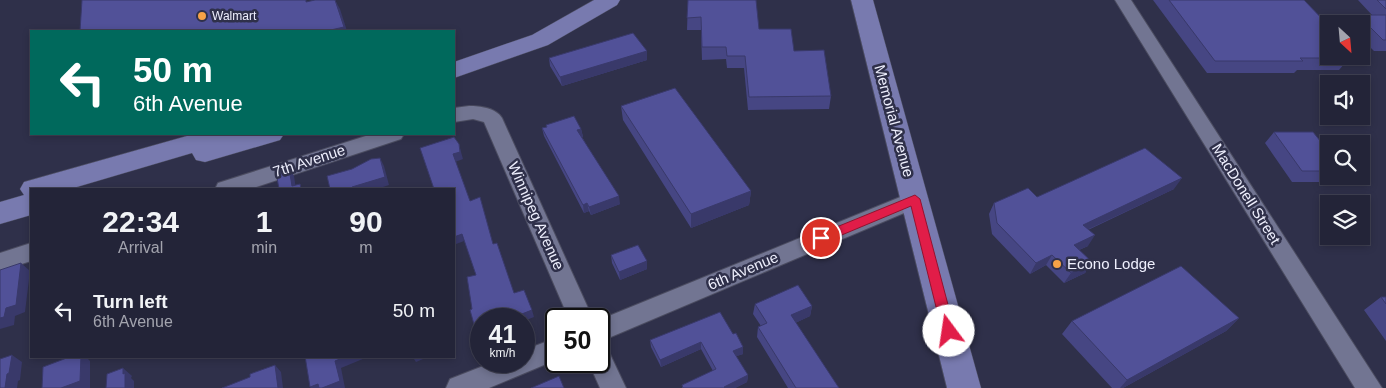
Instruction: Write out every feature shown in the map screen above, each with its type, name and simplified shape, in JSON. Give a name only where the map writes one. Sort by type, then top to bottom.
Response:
[{"type":"main road","points":[[455,70],[540,40],[609,0]]},
{"type":"main road","name":"Memorial Avenue","points":[[862,0],[964,388]]},
{"type":"main road","points":[[36,188],[221,135]]},
{"type":"main road","points":[[87,188],[268,135]]},
{"type":"main road","points":[[0,198],[30,190]]},
{"type":"main road","points":[[0,213],[30,204]]},
{"type":"street","name":"MacDonell Street","points":[[1123,0],[1369,388]]},
{"type":"street","name":"Winnipeg Avenue","points":[[455,115],[481,112],[492,118],[576,308]]},
{"type":"street","name":"7th Avenue","points":[[228,188],[391,135]]},
{"type":"street","name":"6th Avenue","points":[[610,326],[915,199]]},
{"type":"street","points":[[0,262],[30,252]]},
{"type":"street","points":[[459,388],[545,353]]},
{"type":"street","points":[[606,373],[613,388]]},
{"type":"building","name":"Walmart","points":[[82,0],[306,0],[306,2],[335,0],[344,27],[330,30],[80,30]]},
{"type":"building","points":[[688,0],[756,0],[759,29],[791,29],[794,51],[824,50],[831,96],[749,97],[745,56],[727,56],[726,47],[702,47],[701,17],[687,18]]},
{"type":"building","points":[[1169,0],[1304,0],[1320,17],[1320,58],[1300,58],[1303,61],[1215,61]]},
{"type":"building","points":[[1377,0],[1386,0],[1386,9]]},
{"type":"building","points":[[1370,15],[1386,15],[1386,40],[1383,40],[1370,27]]},
{"type":"building","points":[[633,33],[647,51],[560,77],[549,58]]},
{"type":"building","points":[[675,88],[751,191],[691,214],[621,106]]},
{"type":"building","points":[[574,116],[581,129],[577,130],[619,196],[589,207],[587,203],[583,205],[542,128]]},
{"type":"building","points":[[1274,132],[1313,132],[1320,141],[1320,171],[1302,171]]},
{"type":"building","points":[[454,137],[459,144],[460,152],[453,154],[470,201],[480,197],[493,244],[497,243],[514,293],[524,290],[531,308],[472,308],[467,277],[476,275],[462,234],[455,237],[455,188],[434,188],[420,148]]},
{"type":"building","points":[[1145,148],[1182,178],[1083,225],[1095,235],[1074,245],[1092,262],[1071,273],[1052,255],[1036,263],[997,223],[994,203],[1028,188],[1037,197]]},
{"type":"building","points":[[380,158],[385,177],[352,188],[330,188],[327,176],[352,169],[371,159]]},
{"type":"building","points":[[289,168],[292,186],[300,184],[301,188],[279,188],[276,172]]},
{"type":"building","points":[[638,245],[647,261],[619,272],[611,255]]},
{"type":"building","points":[[21,263],[16,305],[6,308],[4,317],[0,318],[0,270]]},
{"type":"building","points":[[1181,266],[1239,318],[1127,380],[1072,321]]},
{"type":"building","points":[[798,285],[812,306],[791,315],[839,388],[796,388],[758,327],[767,323],[755,304]]},
{"type":"building","points":[[1381,297],[1386,297],[1386,304]]},
{"type":"building","points":[[720,312],[733,334],[736,333],[743,347],[733,351],[748,375],[725,388],[683,388],[682,385],[716,369],[701,342],[660,360],[650,340]]},
{"type":"building","points":[[12,355],[5,388],[0,388],[0,359]]},
{"type":"building","points":[[67,358],[81,358],[80,381],[61,388],[42,388],[43,367]]},
{"type":"building","points":[[305,358],[342,358],[335,361],[340,381],[322,388],[319,388],[318,384],[310,387]]},
{"type":"building","points":[[275,365],[278,388],[222,388],[250,377],[250,374]]},
{"type":"building","points":[[123,368],[125,388],[106,388],[107,374]]},
{"type":"building","points":[[559,376],[564,388],[531,388]]},
{"type":"place","name":"Walmart","points":[[202,16]]},
{"type":"place","name":"Econo Lodge","points":[[1057,264]]},
{"type":"route","points":[[821,238],[915,199],[949,331]]}]
